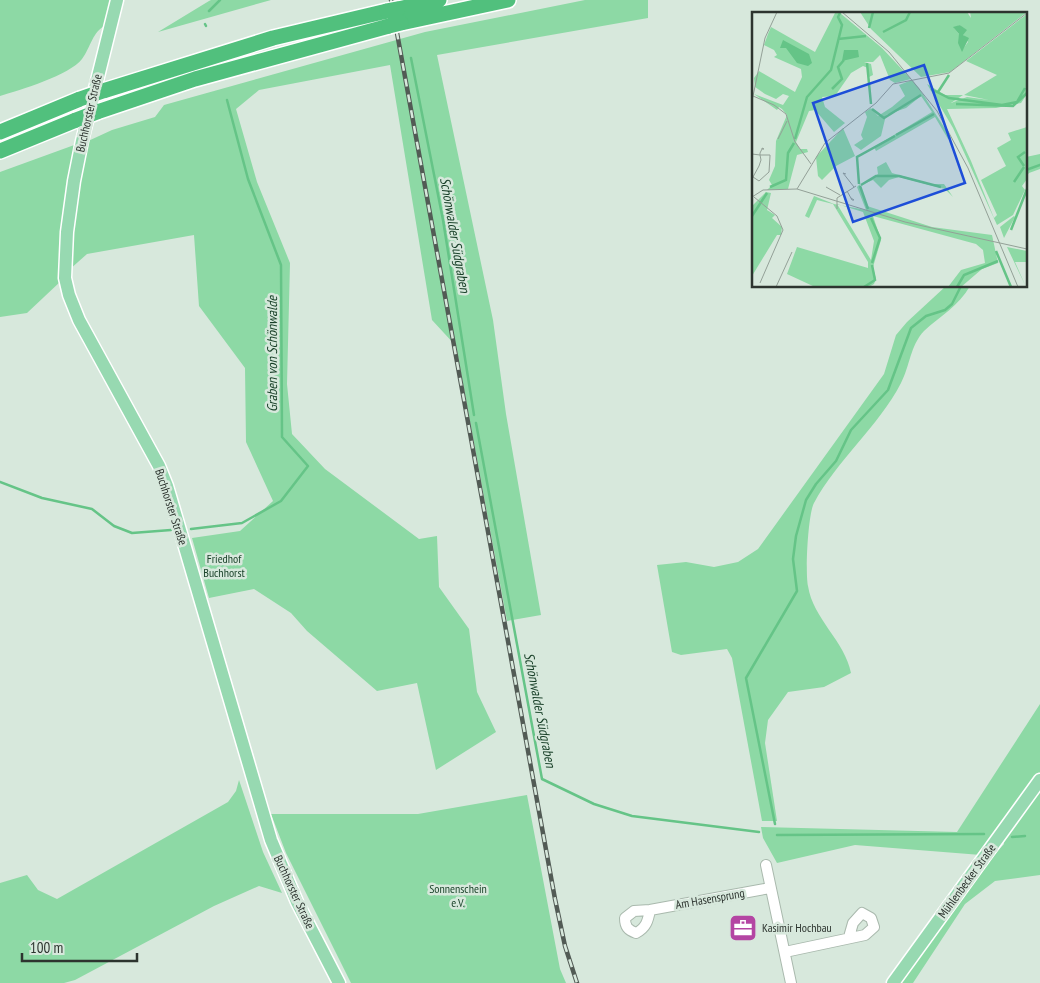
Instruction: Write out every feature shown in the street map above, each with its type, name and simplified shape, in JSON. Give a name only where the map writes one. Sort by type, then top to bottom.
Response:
[{"type":"highway","points":[[0,150],[97,112],[195,79],[394,18],[439,0]]},
{"type":"highway","points":[[0,132],[103,91],[272,38],[508,0]]},
{"type":"main road","name":"Buchhorster Straße","points":[[118,0],[82,141],[74,181],[66,258],[67,288],[79,320],[155,460],[167,486],[271,840],[289,885],[339,983]]},
{"type":"main road","name":"Mühlenbecker Straße","points":[[893,983],[1040,780]]},
{"type":"street","points":[[766,865],[791,983]]},
{"type":"street","name":"Am Hasensprung","points":[[650,910],[770,888]]},
{"type":"street","points":[[785,952],[850,938]]},
{"type":"green space","points":[[0,0],[113,0],[106,25],[101,28],[92,40],[82,59],[76,65],[44,81],[0,96]]},
{"type":"green space","points":[[271,0],[158,32],[209,1]]},
{"type":"green space","name":"Friedhof Buchhorst","points":[[585,0],[648,0],[648,18],[437,55],[493,320],[506,414],[541,615],[507,621],[456,346],[432,320],[390,65],[259,90],[236,109],[257,182],[290,263],[287,384],[292,434],[325,469],[419,539],[437,536],[439,587],[469,629],[477,692],[496,732],[436,770],[417,683],[377,691],[307,631],[291,613],[254,589],[209,598],[192,538],[240,531],[273,501],[246,442],[245,368],[199,306],[194,235],[87,254],[69,270],[72,227],[86,142],[112,130],[155,117],[164,105],[425,32]]},
{"type":"green space","points":[[77,144],[61,281],[27,313],[0,317],[0,172]]},
{"type":"green space","points":[[1040,154],[1040,169],[1028,174],[1028,157]]},
{"type":"green space","points":[[944,288],[969,288],[955,305],[919,337],[901,383],[892,399],[834,472],[814,503],[810,519],[808,543],[808,586],[816,609],[848,661],[851,673],[824,687],[788,692],[768,720],[765,743],[777,821],[762,821],[732,658],[727,649],[681,655],[672,652],[657,565],[686,562],[714,567],[738,562],[758,549],[884,374],[896,335],[907,322]]},
{"type":"green space","points":[[1040,704],[1040,875],[995,881],[965,904],[913,983],[898,983],[968,885],[1004,844],[999,831],[981,855],[855,845],[777,863],[763,838],[761,827],[957,832]]},
{"type":"green space","points":[[239,780],[263,852],[282,893],[259,886],[214,906],[75,980],[64,983],[0,983],[0,883],[27,875],[38,890],[57,899],[228,802],[236,791]]},
{"type":"green space","name":"Sonnenschein e.V.","points":[[527,795],[560,969],[566,983],[351,983],[286,853],[271,814],[418,814]]},
{"type":"waterway","name":"Graben von Schönwalde","points":[[209,11],[220,0]]},
{"type":"waterway","name":"Schönwalder Südgraben","points":[[411,58],[443,220],[474,415]]},
{"type":"waterway","name":"Graben von Schönwalde","points":[[191,529],[242,523],[281,501],[308,466],[282,437],[281,265],[248,179],[227,100]]},
{"type":"waterway","points":[[1028,169],[1040,165]]},
{"type":"waterway","points":[[775,824],[746,678],[797,591],[793,559],[796,536],[806,500],[816,484],[836,461],[851,430],[888,390],[911,328],[926,316],[945,310],[952,304],[960,288]]},
{"type":"waterway","name":"Schönwalder Südgraben","points":[[476,423],[542,779],[594,804],[632,816],[759,832]]},
{"type":"waterway","name":"Graben von Schönwalde","points":[[0,482],[42,498],[92,509],[114,526],[132,533],[171,530]]},
{"type":"waterway","name":"Schönwalder Südgraben","points":[[777,835],[984,834]]},
{"type":"waterway","name":"Schönwalder Südgraben","points":[[1012,837],[1025,836]]},
{"type":"railway","points":[[391,0],[555,899],[565,946],[577,983]]},
{"type":"place","name":"Kasimir Hochbau","points":[[743,928]]}]
